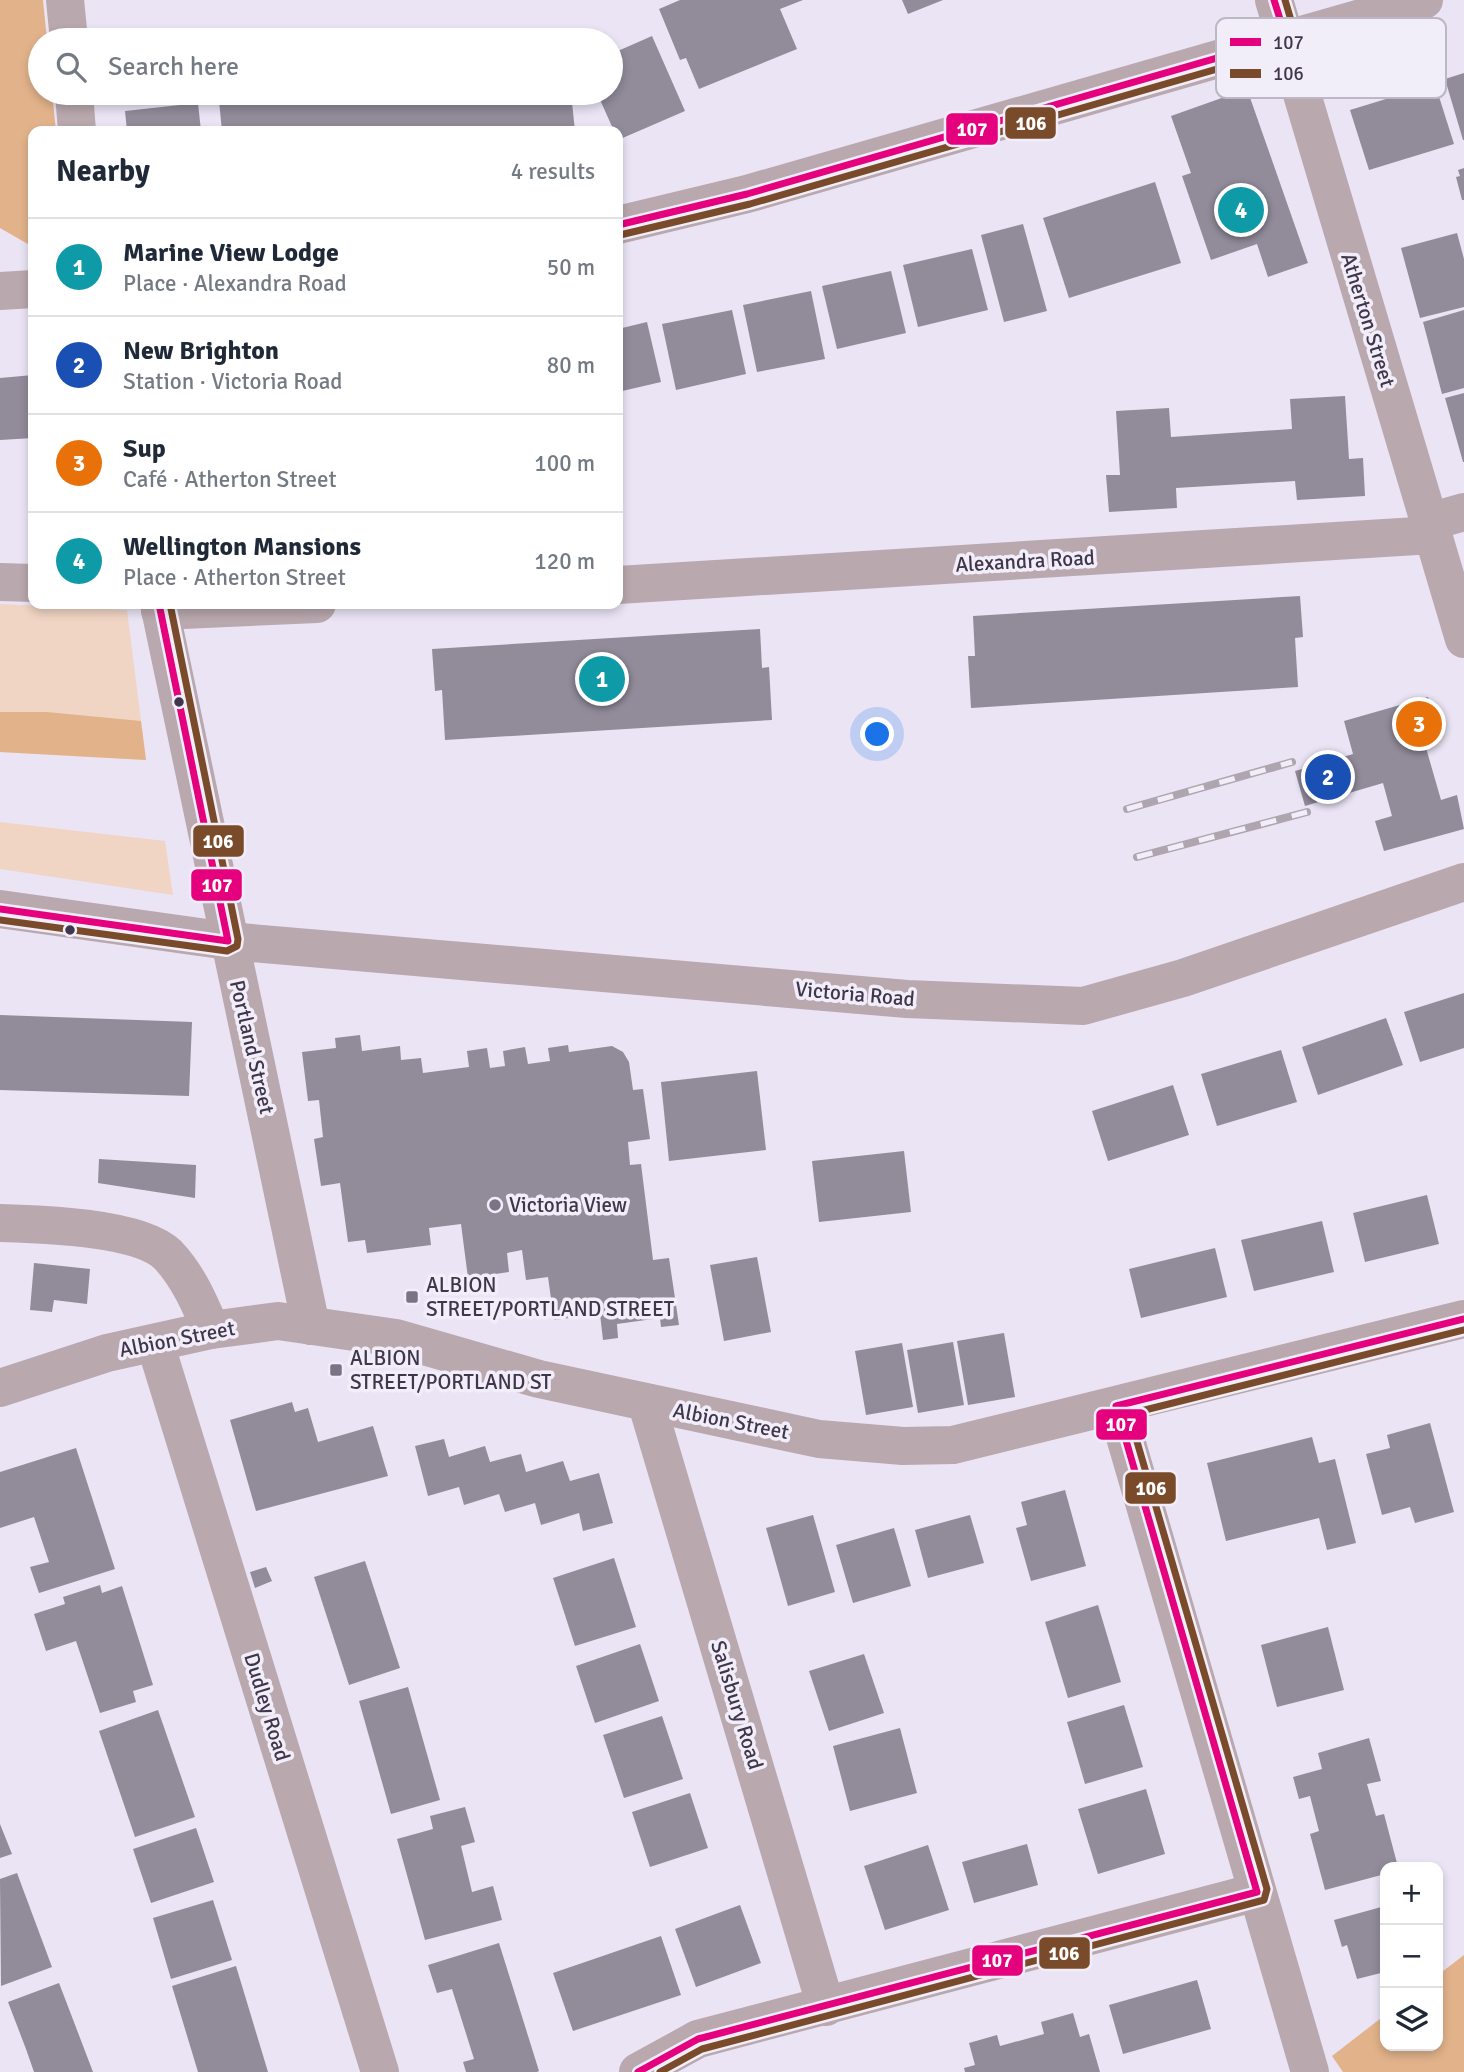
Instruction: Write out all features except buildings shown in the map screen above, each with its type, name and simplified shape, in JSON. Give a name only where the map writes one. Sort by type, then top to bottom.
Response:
[{"type":"street","points":[[65,0],[68,28]]},
{"type":"street","name":"Atherton Street","points":[[1274,0],[1280,18]]},
{"type":"street","points":[[1359,18],[1424,0]]},
{"type":"street","points":[[623,224],[747,194],[1216,58]]},
{"type":"street","name":"Atherton Street","points":[[1305,98],[1442,523],[1464,639]]},
{"type":"street","points":[[75,105],[77,126]]},
{"type":"street","points":[[0,291],[28,289]]},
{"type":"street","name":"Alexandra Road","points":[[623,585],[1442,523]]},
{"type":"street","points":[[0,582],[28,583]]},
{"type":"street","name":"Portland Street","points":[[159,609],[310,1325]]},
{"type":"street","name":"Victoria Road","points":[[0,909],[228,941],[907,999],[1083,1006],[1183,978],[1464,882]]},
{"type":"street","points":[[0,1223],[116,1233],[166,1254],[195,1291],[211,1330]]},
{"type":"street","name":"Albion Street","points":[[0,1388],[107,1353],[211,1330],[278,1321],[396,1338],[539,1379],[647,1404],[819,1438],[903,1447],[953,1445],[1464,1319]]},
{"type":"street","name":"Dudley Road","points":[[155,1343],[380,2072]]},
{"type":"street","name":"Salisbury Road","points":[[647,1404],[826,2007]]},
{"type":"street","points":[[1116,1406],[1310,2072]]},
{"type":"street","points":[[638,2072],[698,2039],[826,2007],[1172,1912],[1258,1892]]},
{"type":"shaded area","points":[[0,0],[43,0],[46,28],[28,28],[28,105],[53,105],[55,126],[28,126],[28,244],[0,228]]},
{"type":"shaded area","points":[[0,604],[28,605],[28,609],[127,610],[146,760],[0,752]]},
{"type":"shaded area","points":[[0,712],[47,712],[141,721],[146,760],[0,752]]},
{"type":"shaded area","points":[[0,822],[165,841],[173,895],[0,869]]},
{"type":"shaded area","points":[[1464,1955],[1464,2072],[1343,2072],[1332,2056],[1380,2019],[1380,2051],[1443,2051],[1443,1971]]},
{"type":"railway","points":[[1127,809],[1292,762]]},
{"type":"railway","points":[[1137,857],[1307,812]]},
{"type":"transit line","name":"107","points":[[1274,0],[1280,18]]},
{"type":"transit line","name":"106","points":[[1285,0],[1290,18]]},
{"type":"transit line","name":"107","points":[[623,224],[747,194],[1216,58]]},
{"type":"transit line","name":"106","points":[[623,234],[750,204],[1216,69]]},
{"type":"transit line","name":"107","points":[[0,909],[228,941],[160,609]]},
{"type":"transit line","name":"106","points":[[0,920],[227,951],[237,946],[238,939],[171,609]]},
{"type":"transit line","name":"107","points":[[638,2072],[698,2039],[1257,1892],[1116,1406],[1464,1319]]},
{"type":"transit line","name":"106","points":[[660,2072],[702,2049],[1264,1900],[1267,1889],[1129,1414],[1464,1330]]},
{"type":"place","name":"Wellington Mansions","points":[[1241,210]]},
{"type":"place","name":"Marine View Lodge","points":[[602,679]]},
{"type":"place","name":"Sup","points":[[1419,724]]},
{"type":"place","name":"New Brighton","points":[[1328,777]]},
{"type":"place","name":"Victoria View","points":[[495,1205]]},
{"type":"place","name":"ALBION STREET/PORTLAND STREET","points":[[412,1297]]},
{"type":"place","name":"ALBION STREET/PORTLAND ST","points":[[336,1370]]}]
